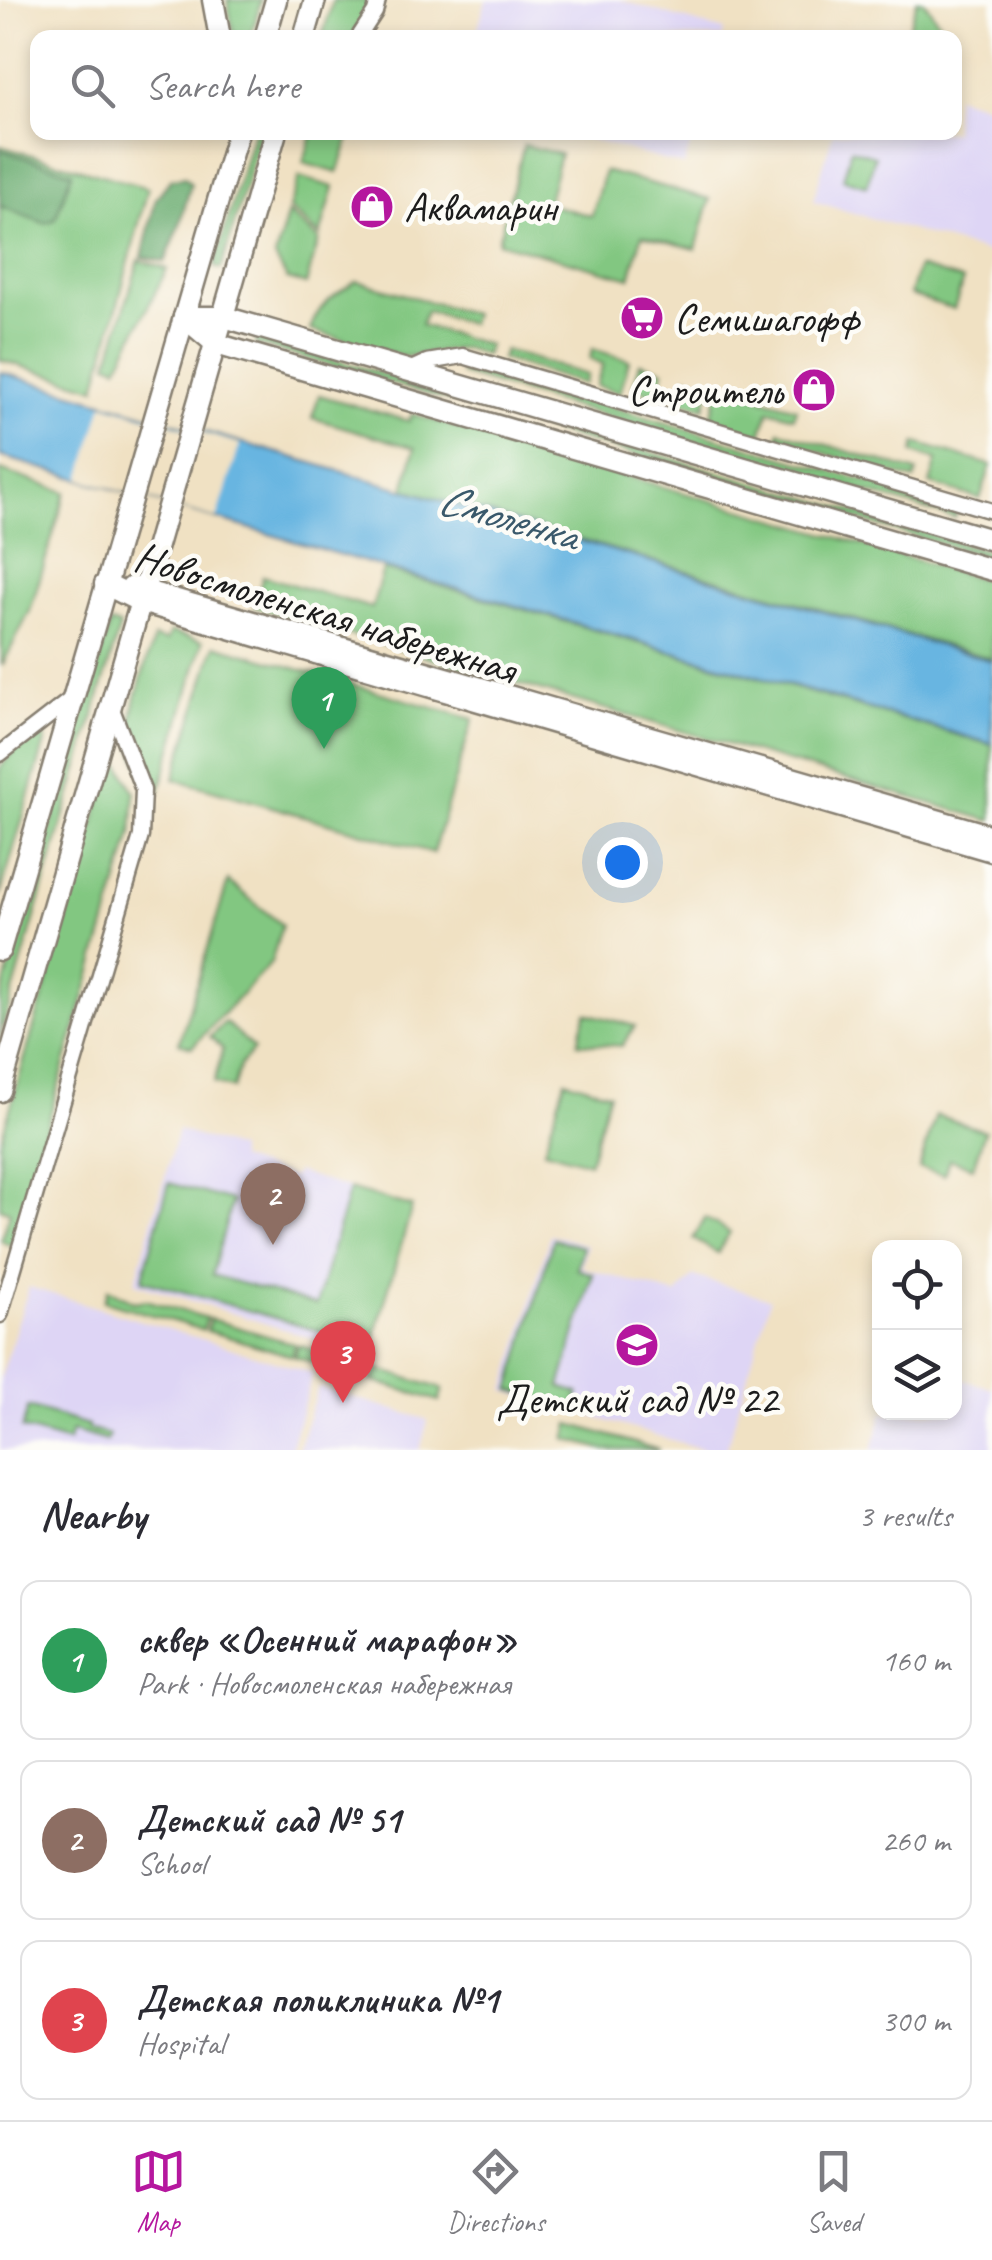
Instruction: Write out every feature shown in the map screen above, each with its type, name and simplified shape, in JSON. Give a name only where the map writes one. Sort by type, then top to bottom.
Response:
[{"type":"street","points":[[213,0],[219,30]]},
{"type":"street","points":[[267,30],[276,0]]},
{"type":"street","points":[[306,30],[315,0]]},
{"type":"street","points":[[362,30],[378,0]]},
{"type":"street","points":[[0,950],[236,140]]},
{"type":"street","points":[[0,1091],[274,140]]},
{"type":"street","points":[[184,318],[224,318],[992,540]]},
{"type":"street","points":[[184,318],[216,344],[992,570]]},
{"type":"street","points":[[408,371],[427,362],[463,356],[992,511]]},
{"type":"street","name":"Новосмоленская набережная","points":[[105,584],[992,851]]},
{"type":"street","name":"Новосмоленская набережная","points":[[143,596],[992,836]]},
{"type":"street","points":[[0,754],[71,699]]},
{"type":"street","points":[[0,1315],[140,836],[143,790],[112,709]]},
{"type":"shaded area","points":[[486,0],[620,0],[721,30],[477,30]]},
{"type":"shaded area","points":[[962,98],[992,107],[992,254],[813,201],[831,140],[962,140]]},
{"type":"shaded area","points":[[593,140],[692,140],[684,166]]},
{"type":"shaded area","points":[[178,1130],[238,1149],[238,1159],[292,1177],[296,1172],[411,1208],[370,1356],[135,1283]]},
{"type":"shaded area","name":"Детский сад № 22","points":[[550,1234],[587,1245],[581,1267],[677,1295],[693,1276],[770,1299],[726,1450],[706,1450],[505,1391]]},
{"type":"shaded area","points":[[29,1287],[313,1373],[290,1450],[0,1450],[0,1380]]},
{"type":"shaded area","points":[[962,1380],[992,1388],[992,1450],[872,1450],[881,1420],[962,1420]]},
{"type":"shaded area","points":[[318,1387],[428,1420],[420,1450],[298,1450]]},
{"type":"green space","points":[[227,0],[261,0],[253,30],[233,30]]},
{"type":"green space","points":[[333,0],[373,0],[357,30],[324,30]]},
{"type":"green space","points":[[917,0],[924,1],[941,25],[939,30],[908,30]]},
{"type":"green space","points":[[251,140],[259,140],[221,269],[214,267]]},
{"type":"green space","points":[[311,140],[349,140],[338,173],[303,163]]},
{"type":"green space","points":[[524,145],[560,154],[547,204],[592,216],[604,171],[710,199],[696,249],[642,235],[630,278],[498,242]]},
{"type":"green space","points":[[0,146],[148,188],[96,388],[0,360],[0,206],[44,223],[71,172],[0,150]]},
{"type":"green space","points":[[851,149],[875,156],[867,186],[843,179]]},
{"type":"green space","points":[[0,150],[72,172],[55,220],[44,223],[0,206]]},
{"type":"green space","points":[[185,177],[191,184],[165,262],[142,257],[156,198],[171,179]]},
{"type":"green space","points":[[299,177],[334,187],[320,236],[289,208]]},
{"type":"green space","points":[[288,213],[319,240],[306,284],[287,279],[275,257]]},
{"type":"green space","points":[[139,260],[167,269],[118,367],[108,363]]},
{"type":"green space","points":[[918,267],[963,280],[954,309],[910,295]]},
{"type":"green space","points":[[357,281],[473,314],[470,324],[426,311],[421,325],[488,345],[485,355],[464,348],[403,357],[310,330],[323,306]]},
{"type":"green space","points":[[257,337],[992,552],[992,559],[255,344]]},
{"type":"green space","points":[[592,349],[629,360],[620,393],[596,386],[603,364],[590,359]]},
{"type":"green space","points":[[504,350],[587,375],[584,384],[501,359]]},
{"type":"green space","points":[[640,363],[664,370],[657,395],[633,388]]},
{"type":"green space","points":[[464,364],[958,508],[955,518],[461,374],[459,367]]},
{"type":"green space","points":[[687,377],[712,384],[704,408],[680,401]]},
{"type":"green space","points":[[720,386],[796,408],[794,417],[769,410],[761,435],[710,420]]},
{"type":"green space","points":[[319,395],[409,421],[412,414],[992,582],[992,659],[404,489],[415,448],[312,418]]},
{"type":"green space","points":[[780,431],[917,472],[915,480],[777,439]]},
{"type":"green space","points":[[916,443],[991,465],[980,499],[930,484],[937,460],[913,453]]},
{"type":"green space","points":[[0,470],[66,492],[30,611],[2,666]]},
{"type":"green space","points":[[383,569],[992,745],[992,821],[254,607],[263,576],[372,608]]},
{"type":"green space","points":[[110,623],[120,626],[0,1037],[0,1001]]},
{"type":"green space","points":[[170,632],[203,641],[159,793],[150,790],[136,757],[132,719],[154,638],[167,641]]},
{"type":"green space","points":[[215,645],[473,719],[433,853],[174,779]]},
{"type":"green space","points":[[42,732],[46,739],[0,896],[0,768],[15,749]]},
{"type":"green space","points":[[117,758],[135,793],[132,834],[12,1246],[1,1241],[10,1212],[0,1208],[0,1143],[112,760]]},
{"type":"green space","points":[[228,881],[282,925],[271,963],[192,1047],[179,1043]]},
{"type":"green space","points":[[586,1013],[635,1026],[622,1046],[578,1043]]},
{"type":"green space","points":[[225,1022],[254,1049],[240,1065],[233,1089],[214,1083],[223,1049],[210,1037]]},
{"type":"green space","points":[[565,1080],[609,1093],[589,1163],[544,1150]]},
{"type":"green space","points":[[936,1115],[985,1131],[973,1167],[949,1159],[944,1175],[919,1168]]},
{"type":"green space","points":[[169,1183],[232,1201],[212,1275],[316,1305],[349,1189],[412,1207],[372,1346],[142,1280]]},
{"type":"green space","points":[[705,1218],[730,1232],[718,1253],[693,1239]]},
{"type":"green space","points":[[553,1239],[583,1247],[577,1269],[593,1274],[560,1387],[579,1393],[574,1408],[510,1390]]},
{"type":"green space","points":[[108,1289],[135,1302],[146,1300],[207,1318],[203,1330],[104,1301]]},
{"type":"green space","points":[[210,1319],[295,1344],[292,1356],[207,1331]]},
{"type":"green space","points":[[298,1345],[366,1364],[354,1375],[295,1357]]},
{"type":"green space","points":[[378,1369],[443,1389],[439,1401],[372,1381]]},
{"type":"green space","points":[[28,1407],[88,1425],[88,1429],[109,1435],[107,1441],[72,1431],[68,1442],[22,1429]]},
{"type":"green space","points":[[570,1424],[659,1450],[606,1450],[566,1439]]},
{"type":"water","points":[[0,372],[992,661],[992,744],[0,456]]},
{"type":"pier","points":[[103,404],[240,444],[217,519],[81,479]]},
{"type":"place","name":"Аквамарин","points":[[372,207]]},
{"type":"place","name":"Семишагофф","points":[[642,318]]},
{"type":"place","name":"Строитель","points":[[814,390]]},
{"type":"place","name":"сквер «Осенний марафон»","points":[[324,749]]},
{"type":"place","name":"Детский сад № 51","points":[[273,1245]]},
{"type":"place","name":"Детский сад № 22","points":[[637,1345]]},
{"type":"place","name":"Детская поликлиника №1","points":[[343,1403]]},
{"type":"water label","name":"Смоленка","points":[[508,517]]}]
